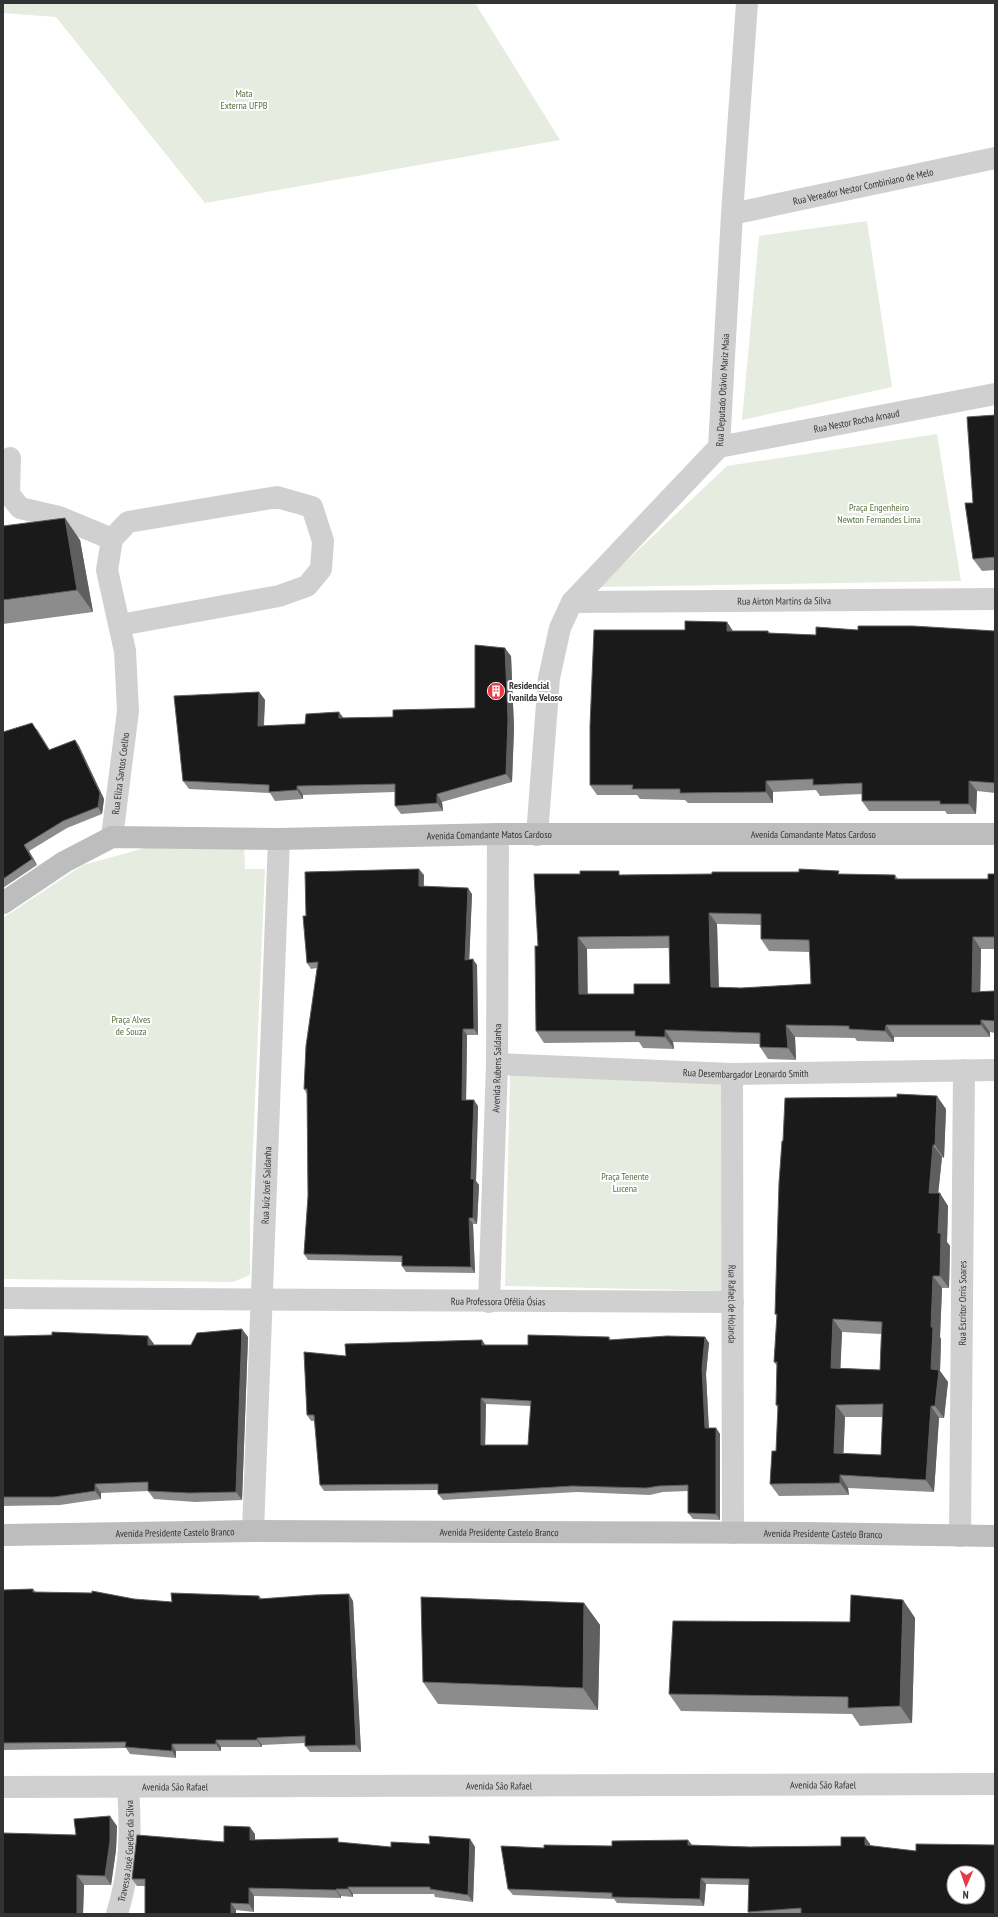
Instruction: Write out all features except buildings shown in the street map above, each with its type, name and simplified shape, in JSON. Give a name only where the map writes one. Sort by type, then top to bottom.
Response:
[{"type":"main road","name":"Avenida Comandante Matos Cardoso","points":[[3,904],[64,862],[112,837],[279,839],[498,834],[995,834]]},
{"type":"main road","name":"Avenida Presidente Castelo Branco","points":[[3,1535],[253,1531],[733,1533],[995,1536]]},
{"type":"street","name":"Rua Deputado Otávio Mariz Maia","points":[[537,835],[549,678],[560,628],[572,602],[719,447],[746,3]]},
{"type":"street","name":"Rua Vereador Nestor Combiniano de Melo","points":[[732,214],[995,158]]},
{"type":"street","name":"Rua Nestor Rocha Arnaud","points":[[719,447],[995,394]]},
{"type":"street","points":[[10,458],[9,494],[20,508],[59,517],[112,539],[128,522],[277,497],[312,507],[322,541],[320,569],[307,586],[279,596],[120,625]]},
{"type":"street","name":"Rua Eliza Santos Coelho","points":[[112,539],[108,570],[125,651],[128,711],[112,837]]},
{"type":"street","name":"Rua Airton Martins da Silva","points":[[572,602],[995,599]]},
{"type":"street","name":"Avenida Rubens Saldanha","points":[[489,1302],[497,1064],[498,834]]},
{"type":"street","name":"Rua Juiz José Saldanha","points":[[253,1531],[263,1298],[279,839]]},
{"type":"street","name":"Rua Desembargador Leonardo Smith","points":[[497,1064],[732,1074],[995,1070]]},
{"type":"street","name":"Rua Escritor Orris Soares","points":[[960,1536],[964,1070]]},
{"type":"street","name":"Rua Rafael de Holanda","points":[[732,1074],[733,1533]]},
{"type":"street","points":[[3,1298],[263,1298]]},
{"type":"street","name":"Rua Professora Ofélia Ósias","points":[[263,1298],[489,1302],[732,1302]]},
{"type":"street","name":"Avenida São Rafael","points":[[3,1787],[995,1784]]},
{"type":"street","name":"Travessa José Guedes da Silva","points":[[117,1914],[127,1876],[130,1852],[128,1787]]},
{"type":"green space","name":"Mata Externa UFPB","points":[[3,3],[475,3],[560,140],[205,203],[56,17],[3,13]]},
{"type":"green space","points":[[867,221],[892,387],[742,420],[759,236]]},
{"type":"green space","name":"Praça Engenheiro Newton Fernandes Lima","points":[[937,434],[961,581],[599,587],[727,466]]},
{"type":"green space","name":"Praça Alves de Souza","points":[[244,842],[245,869],[265,869],[250,1215],[250,1275],[233,1282],[3,1279],[3,918],[83,865],[159,844]]},
{"type":"green space","name":"Praça Tenente Lucena","points":[[732,1074],[726,1291],[505,1286],[510,1075]]},
{"type":"place","name":"Residencial Ivanilda Veloso","points":[[496,691]]}]
